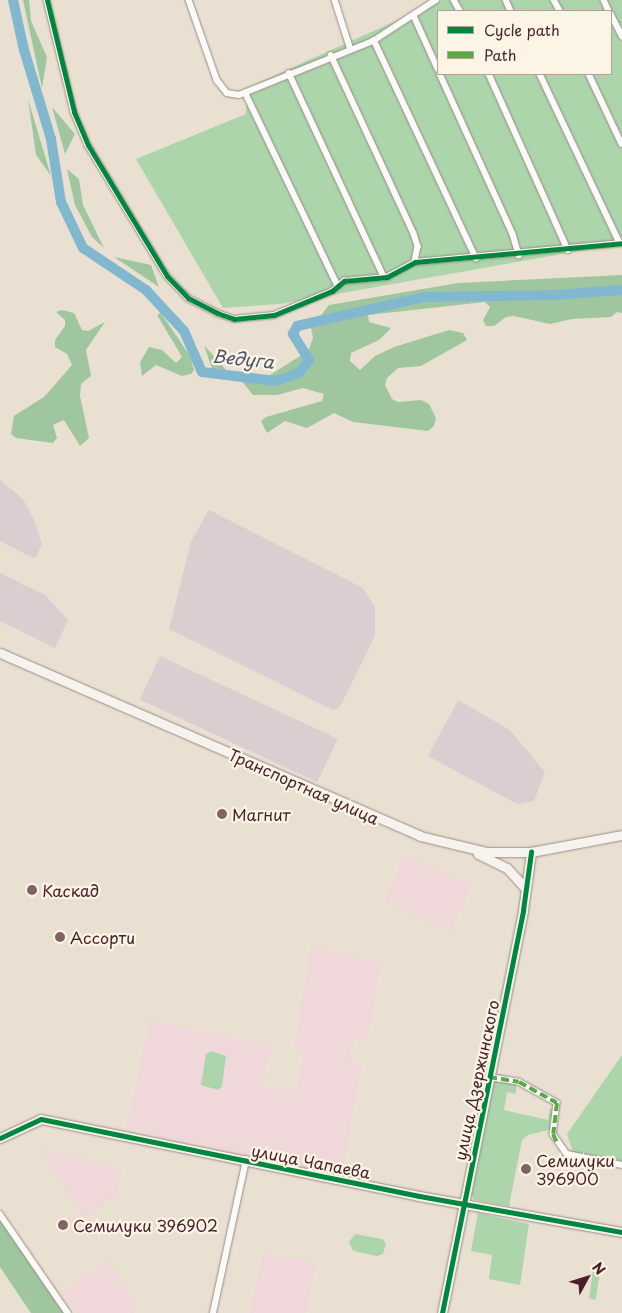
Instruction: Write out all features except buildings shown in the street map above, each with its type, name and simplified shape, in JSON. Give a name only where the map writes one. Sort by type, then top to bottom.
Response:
[{"type":"street","points":[[47,0],[81,131],[162,268],[188,298],[217,313],[244,318],[274,315],[354,278],[384,277],[414,262],[519,255],[621,243],[540,75]]},
{"type":"street","points":[[189,0],[216,80],[227,93],[246,94],[350,47],[374,40],[414,16],[436,0]]},
{"type":"street","points":[[335,0],[350,47]]},
{"type":"street","points":[[414,16],[437,67]]},
{"type":"street","points":[[612,16],[622,36]]},
{"type":"street","points":[[374,40],[476,258]]},
{"type":"street","points":[[331,56],[414,234],[418,246],[414,262]]},
{"type":"street","points":[[289,73],[384,277]]},
{"type":"street","points":[[440,75],[513,234],[519,255]]},
{"type":"street","points":[[489,75],[568,250]]},
{"type":"street","points":[[589,75],[622,144]]},
{"type":"street","points":[[246,94],[338,286]]},
{"type":"street","name":"Транспортная улица","points":[[0,653],[138,711],[420,836],[466,848],[531,852],[622,835]]},
{"type":"street","points":[[466,848],[507,868],[526,889]]},
{"type":"street","name":"улица Дзержинского","points":[[442,1313],[526,889],[531,852]]},
{"type":"street","points":[[489,1077],[519,1082],[557,1103],[554,1134],[557,1143],[567,1154],[622,1165]]},
{"type":"street","name":"улица Чапаева","points":[[0,1138],[41,1119],[463,1204],[622,1232]]},
{"type":"street","points":[[213,1313],[246,1160]]},
{"type":"street","points":[[0,1214],[68,1313]]},
{"type":"shaded area","points":[[0,480],[23,499],[34,520],[42,544],[35,559],[0,541]]},
{"type":"shaded area","points":[[209,510],[363,588],[375,607],[375,636],[340,707],[333,710],[169,629],[191,541]]},
{"type":"shaded area","points":[[0,573],[45,595],[68,620],[55,648],[0,621]]},
{"type":"shaded area","points":[[160,656],[338,739],[317,782],[140,700]]},
{"type":"shaded area","points":[[458,700],[510,730],[545,772],[534,801],[517,804],[428,756]]},
{"type":"shaded area","points":[[405,855],[472,885],[451,931],[384,902]]},
{"type":"shaded area","points":[[311,946],[381,963],[368,1038],[355,1039],[347,1059],[362,1063],[342,1174],[126,1129],[150,1020],[271,1045],[263,1085],[296,1092],[304,1051],[294,1047]]},
{"type":"shaded area","points":[[37,1147],[122,1169],[117,1192],[86,1218]]},
{"type":"shaded area","points":[[263,1252],[316,1263],[306,1313],[250,1313]]},
{"type":"shaded area","points":[[108,1261],[137,1306],[134,1313],[78,1313],[63,1292]]},
{"type":"green space","points":[[23,0],[29,0],[31,21],[47,57],[42,88]]},
{"type":"green space","points":[[442,0],[622,0],[622,237],[596,248],[280,304],[223,308],[136,159],[246,114],[247,88]]},
{"type":"green space","points":[[28,99],[51,176],[36,155]]},
{"type":"green space","points":[[52,107],[75,134],[65,154]]},
{"type":"green space","points":[[67,169],[79,179],[83,205],[104,248],[92,237],[75,205]]},
{"type":"green space","points":[[114,257],[151,265],[159,287]]},
{"type":"green space","points":[[622,275],[622,313],[617,312],[611,317],[572,319],[550,324],[514,316],[506,317],[494,326],[486,326],[483,320],[490,307],[485,302],[368,315],[369,322],[391,328],[379,340],[351,353],[350,361],[360,370],[375,356],[394,347],[449,330],[463,333],[467,340],[421,366],[398,368],[387,378],[385,385],[392,399],[398,402],[421,400],[429,404],[436,418],[434,426],[428,431],[353,422],[334,413],[307,428],[285,421],[267,433],[261,421],[266,417],[322,401],[324,394],[303,388],[277,395],[253,395],[240,379],[248,381],[270,375],[308,351],[313,338],[311,328],[329,305],[458,283]]},
{"type":"green space","points":[[62,310],[74,313],[82,330],[88,331],[105,322],[86,350],[91,376],[81,384],[80,396],[89,438],[80,446],[64,420],[53,425],[57,438],[53,443],[16,438],[11,434],[14,416],[44,397],[72,365],[67,354],[55,347],[55,340],[65,326],[65,320],[56,312]]},
{"type":"green space","points":[[161,313],[190,356],[194,370],[191,374],[182,376],[156,365],[142,376],[140,362],[149,347],[162,350],[176,363],[182,357],[157,315]]},
{"type":"green space","points":[[204,345],[226,370],[212,369]]},
{"type":"green space","points":[[211,1051],[226,1056],[222,1086],[218,1090],[201,1085],[206,1054]]},
{"type":"green space","points":[[622,1055],[622,1162],[573,1153],[567,1134]]},
{"type":"green space","points":[[495,1080],[516,1083],[516,1094],[507,1092],[504,1110],[548,1120],[550,1108],[555,1109],[553,1129],[528,1135],[522,1140],[509,1206],[475,1200],[468,1192],[491,1083]]},
{"type":"green space","points":[[478,1213],[529,1224],[520,1285],[489,1279],[492,1255],[471,1251]]},
{"type":"green space","points":[[0,1220],[64,1313],[31,1313],[0,1267]]},
{"type":"green space","points":[[355,1234],[382,1239],[386,1244],[383,1254],[377,1256],[353,1251],[349,1242]]},
{"type":"green space","points":[[594,1263],[601,1264],[596,1300],[589,1299]]},
{"type":"waterway","name":"Ведуга","points":[[13,0],[24,50],[51,139],[61,202],[83,248],[146,290],[184,331],[202,372],[275,381],[299,373],[309,360],[293,334],[297,326],[425,297],[553,295],[622,290]]},
{"type":"marked path","points":[[489,1077],[519,1082],[557,1103],[553,1134],[557,1143]]},
{"type":"cycle path","points":[[47,0],[74,112],[88,145],[167,276],[188,298],[217,313],[234,319],[274,315],[332,291],[344,281],[387,277],[415,262],[622,243]]},
{"type":"cycle path","points":[[442,1313],[523,910],[531,852]]},
{"type":"cycle path","points":[[0,1138],[41,1119],[419,1196],[622,1232]]},
{"type":"place","name":"Магнит","points":[[222,814]]},
{"type":"place","name":"Каскад","points":[[32,890]]},
{"type":"place","name":"Ассорти","points":[[60,937]]},
{"type":"place","name":"Семилуки 396900","points":[[526,1169]]},
{"type":"place","name":"Семилуки 396902","points":[[63,1225]]}]
